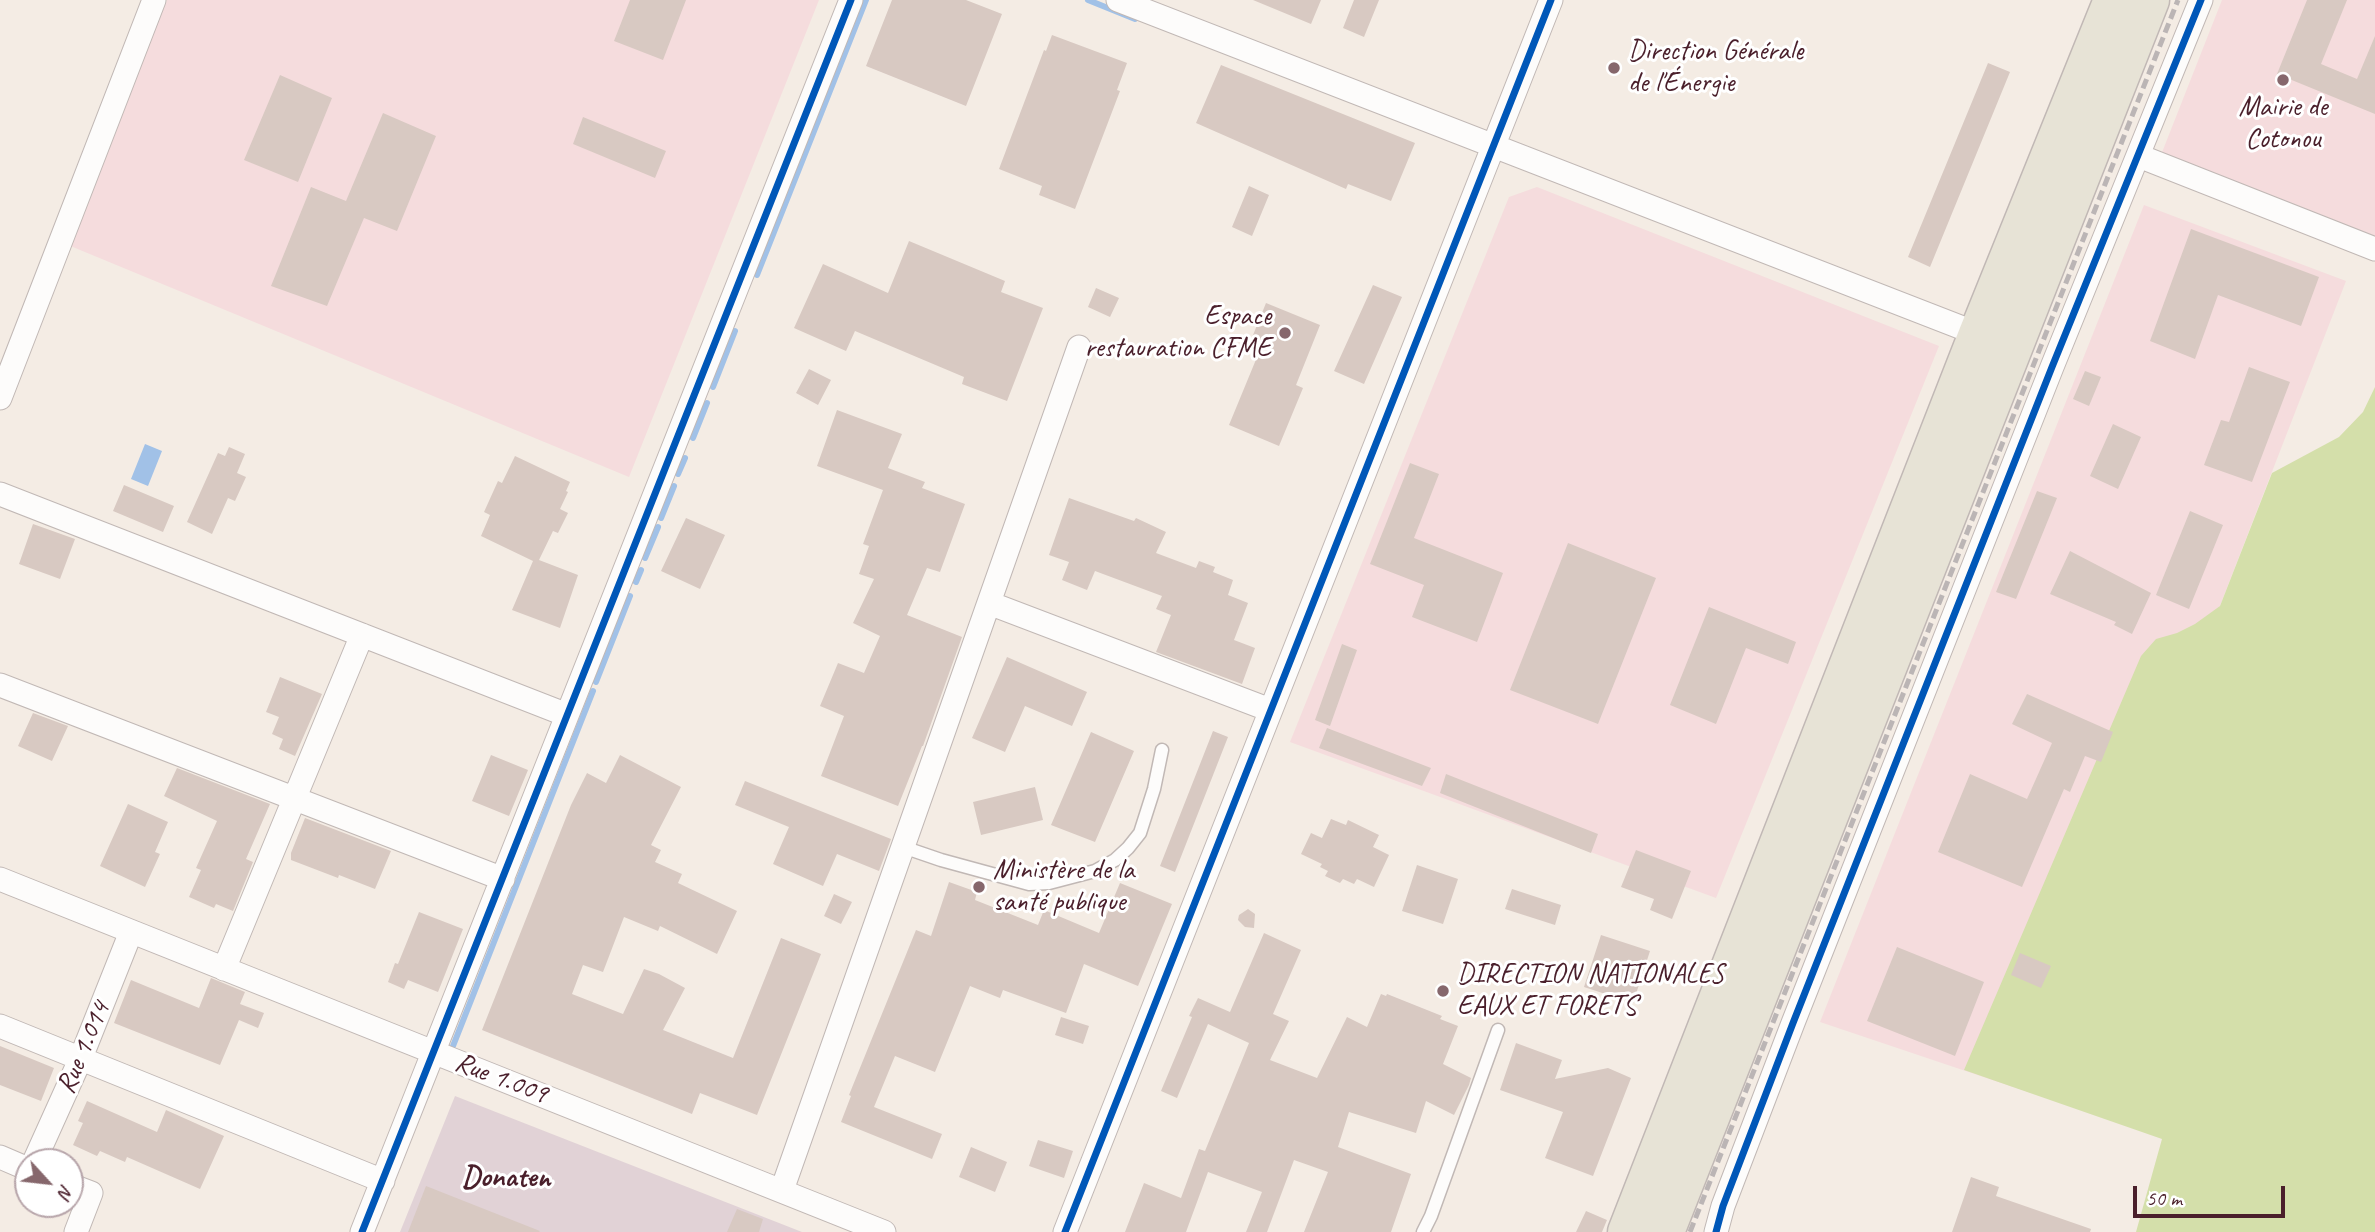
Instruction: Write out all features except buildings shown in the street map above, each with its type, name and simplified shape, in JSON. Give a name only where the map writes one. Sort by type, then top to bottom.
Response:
[{"type":"highway","points":[[1627,1232],[1978,334],[2113,0]]},
{"type":"highway","points":[[1665,1232],[2150,0]]},
{"type":"street","points":[[0,398],[154,0]]},
{"type":"street","points":[[362,1232],[851,0]]},
{"type":"street","points":[[1118,0],[1978,334]]},
{"type":"street","points":[[1065,1232],[1550,0]]},
{"type":"street","points":[[1716,1232],[1723,1206],[1788,1035],[2052,367],[2201,0]]},
{"type":"street","points":[[2139,156],[2375,249]]},
{"type":"street","points":[[782,1190],[1079,347]]},
{"type":"street","points":[[2013,351],[2052,367]]},
{"type":"street","points":[[0,494],[568,715]]},
{"type":"street","points":[[989,603],[1270,710]]},
{"type":"street","points":[[225,970],[362,635]]},
{"type":"street","points":[[0,685],[502,879]]},
{"type":"street","name":"Rue 1.009","points":[[0,880],[884,1232]]},
{"type":"street","name":"Rue 1.014","points":[[40,1148],[80,1060],[131,932]]},
{"type":"street","points":[[0,1026],[383,1181]]},
{"type":"lane","points":[[903,847],[1029,884],[1049,883],[1095,871],[1122,854],[1140,833],[1154,789],[1162,750]]},
{"type":"lane","points":[[1423,1232],[1498,1030]]},
{"type":"shaded area","points":[[167,0],[819,0],[629,477],[68,245]]},
{"type":"shaded area","name":"Mairie de Cotonou","points":[[2222,0],[2375,0],[2375,247],[2159,160]]},
{"type":"shaded area","points":[[1537,187],[1939,346],[1716,898],[1290,742],[1509,197]]},
{"type":"shaded area","points":[[2144,205],[2346,281],[2031,1093],[1820,1022]]},
{"type":"shaded area","points":[[455,1096],[802,1232],[400,1232]]},
{"type":"green space","points":[[2375,387],[2375,1232],[2136,1232],[2162,1139],[1964,1070],[2141,656],[2156,639],[2195,624],[2220,606],[2272,473],[2339,437],[2363,412]]},
{"type":"water","points":[[145,444],[162,451],[148,486],[131,479]]},
{"type":"waterway","points":[[757,275],[866,0]]},
{"type":"waterway","points":[[1088,0],[1135,19]]},
{"type":"waterway","points":[[713,387],[735,331]]},
{"type":"waterway","points":[[693,438],[707,403]]},
{"type":"waterway","points":[[678,474],[685,458]]},
{"type":"waterway","points":[[661,518],[674,486]]},
{"type":"waterway","points":[[645,558],[658,527]]},
{"type":"waterway","points":[[636,582],[641,570]]},
{"type":"waterway","points":[[596,682],[630,596]]},
{"type":"waterway","points":[[453,1046],[593,691]]},
{"type":"railway","points":[[1690,1232],[2178,0]]},
{"type":"cycle path","points":[[362,1232],[851,0]]},
{"type":"cycle path","points":[[1065,1232],[1551,0]]},
{"type":"cycle path","points":[[1716,1232],[1723,1206],[1793,1023],[2052,367],[2201,0]]},
{"type":"place","name":"Direction Générale de l'Énergie","points":[[1614,68]]},
{"type":"place","name":"Mairie de Cotonou","points":[[2283,80]]},
{"type":"place","name":"Espace restauration CFME","points":[[1285,333]]},
{"type":"place","name":"Ministère de la santé publique","points":[[979,887]]},
{"type":"place","name":"DIRECTION NATIONALES EAUX ET FORETS","points":[[1443,991]]},
{"type":"district","name":"Donaten","points":[[506,1178]]}]
